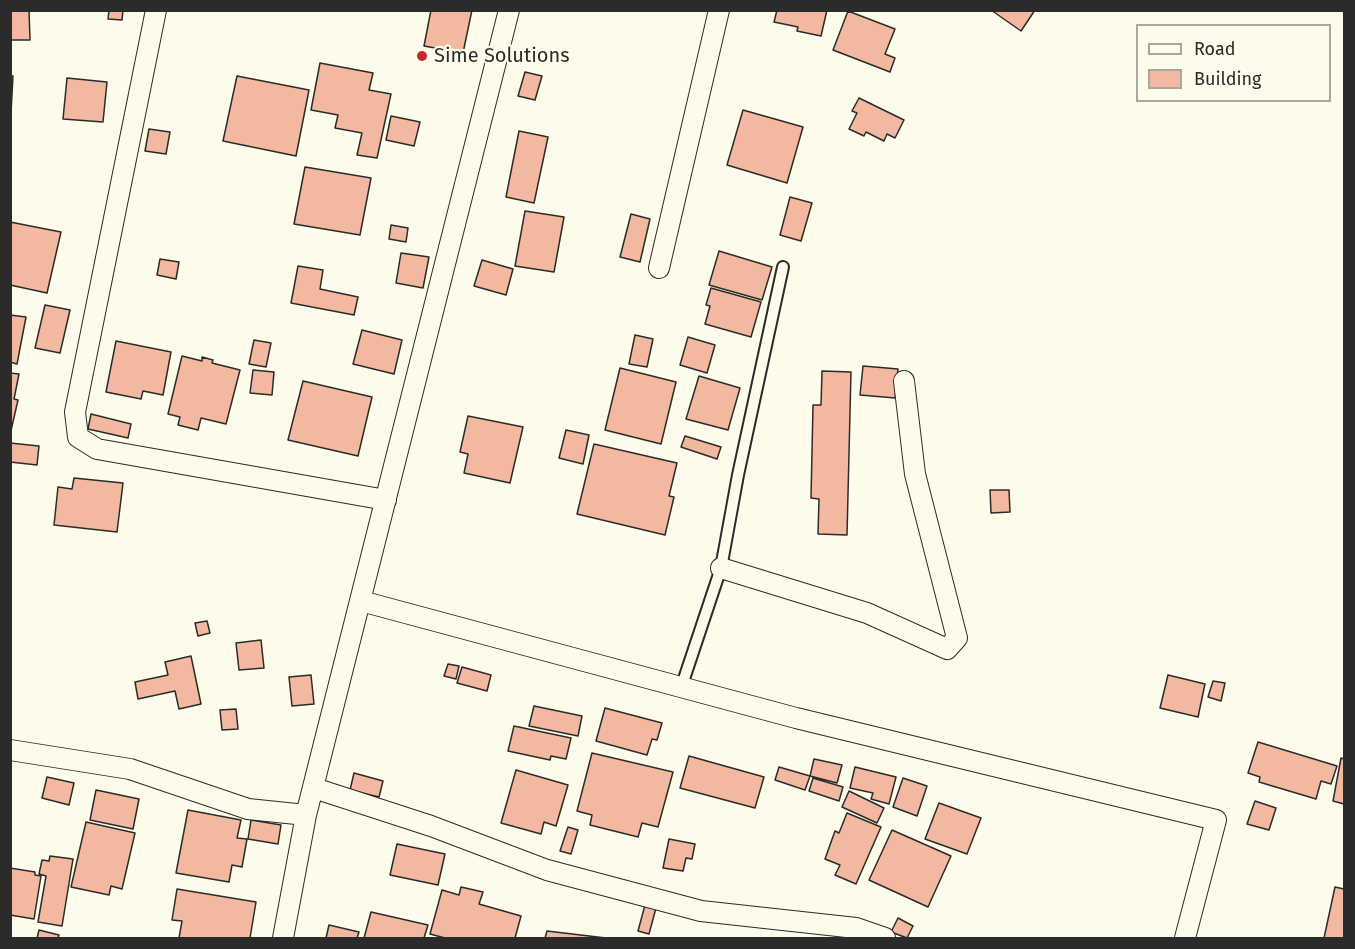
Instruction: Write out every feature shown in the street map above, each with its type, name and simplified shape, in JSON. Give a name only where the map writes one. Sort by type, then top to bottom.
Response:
[{"type":"street","points":[[156,10],[75,412],[78,437],[97,449],[386,500]]},
{"type":"street","points":[[283,939],[306,815],[509,10]]},
{"type":"street","points":[[659,268],[719,10]]},
{"type":"street","points":[[722,568],[867,613],[947,649],[957,638],[915,474],[904,381]]},
{"type":"street","points":[[361,601],[681,688],[1216,820],[1185,939]]},
{"type":"street","points":[[10,750],[130,769],[248,809],[306,815]]},
{"type":"street","points":[[314,788],[431,826],[547,870],[690,908],[856,928],[885,939]]},
{"type":"lane","points":[[681,688],[722,568],[738,475],[783,267]]},
{"type":"building","points":[[10,10],[29,10],[30,40],[10,40]]},
{"type":"building","points":[[109,10],[123,10],[122,20],[108,19]]},
{"type":"building","points":[[431,10],[472,10],[463,53],[424,46]]},
{"type":"building","points":[[777,10],[827,10],[821,36],[797,31],[798,27],[774,22]]},
{"type":"building","points":[[991,10],[1035,10],[1021,31]]},
{"type":"building","points":[[848,11],[895,29],[885,54],[895,58],[890,72],[833,50]]},
{"type":"building","points":[[320,63],[373,73],[369,90],[391,94],[377,158],[357,155],[362,133],[335,128],[338,115],[311,110]]},
{"type":"building","points":[[525,72],[542,76],[535,100],[518,96]]},
{"type":"building","points":[[10,76],[13,76],[11,113],[10,113]]},
{"type":"building","points":[[237,76],[309,90],[296,156],[223,141]]},
{"type":"building","points":[[67,78],[107,82],[103,122],[63,119]]},
{"type":"building","points":[[859,98],[904,120],[895,138],[887,134],[884,141],[866,132],[864,136],[849,129],[857,113],[852,111]]},
{"type":"building","points":[[743,110],[803,127],[787,183],[727,165]]},
{"type":"building","points":[[391,116],[420,122],[414,146],[386,140]]},
{"type":"building","points":[[149,129],[170,132],[166,154],[145,151]]},
{"type":"building","points":[[519,131],[548,137],[534,203],[506,197]]},
{"type":"building","points":[[305,167],[371,178],[360,235],[294,224]]},
{"type":"building","points":[[790,197],[812,203],[801,241],[780,235]]},
{"type":"building","points":[[525,211],[564,217],[554,272],[515,266]]},
{"type":"building","points":[[631,214],[650,219],[640,262],[620,257]]},
{"type":"building","points":[[10,222],[61,232],[47,293],[10,285]]},
{"type":"building","points":[[391,225],[408,228],[406,242],[389,239]]},
{"type":"building","points":[[719,251],[772,267],[762,300],[709,285]]},
{"type":"building","points":[[401,253],[429,257],[423,288],[396,283]]},
{"type":"building","points":[[160,259],[179,262],[176,279],[157,275]]},
{"type":"building","points":[[482,260],[513,269],[506,295],[474,286]]},
{"type":"building","points":[[298,266],[323,270],[320,289],[358,297],[354,315],[291,303]]},
{"type":"building","points":[[711,288],[761,302],[751,337],[705,324],[710,306],[706,305]]},
{"type":"building","points":[[45,305],[70,310],[60,353],[35,348]]},
{"type":"building","points":[[10,315],[26,317],[17,364],[10,362]]},
{"type":"building","points":[[362,330],[402,340],[394,374],[353,364]]},
{"type":"building","points":[[635,335],[653,339],[647,367],[629,364]]},
{"type":"building","points":[[688,337],[715,345],[707,373],[680,365]]},
{"type":"building","points":[[254,340],[271,343],[266,367],[249,364]]},
{"type":"building","points":[[116,341],[171,352],[163,395],[143,391],[141,399],[106,392]]},
{"type":"building","points":[[182,356],[202,361],[202,357],[213,360],[212,363],[240,370],[226,424],[201,418],[198,430],[178,425],[180,417],[168,414]]},
{"type":"building","points":[[863,366],[898,369],[895,398],[860,395]]},
{"type":"building","points":[[620,368],[676,382],[661,444],[605,430]]},
{"type":"building","points":[[253,370],[274,372],[272,395],[250,393]]},
{"type":"building","points":[[822,371],[851,372],[847,535],[818,534],[819,499],[811,498],[813,405],[821,405]]},
{"type":"building","points":[[10,373],[19,374],[14,399],[18,400],[10,435]]},
{"type":"building","points":[[699,376],[740,388],[728,430],[686,419]]},
{"type":"building","points":[[303,381],[372,397],[358,456],[288,440]]},
{"type":"building","points":[[91,414],[131,424],[128,438],[88,429]]},
{"type":"building","points":[[468,416],[523,427],[510,483],[464,473],[468,454],[460,452]]},
{"type":"building","points":[[566,430],[589,435],[583,464],[559,458]]},
{"type":"building","points":[[685,436],[721,447],[717,459],[681,447]]},
{"type":"building","points":[[10,443],[39,446],[37,465],[10,462]]},
{"type":"building","points":[[594,444],[677,463],[669,496],[674,497],[665,535],[577,514]]},
{"type":"building","points":[[74,478],[123,483],[117,532],[54,525],[58,487],[72,489]]},
{"type":"building","points":[[990,490],[1009,490],[1010,512],[991,513]]},
{"type":"building","points":[[207,621],[210,633],[198,636],[195,623]]},
{"type":"building","points":[[261,640],[264,668],[239,670],[236,643]]},
{"type":"building","points":[[191,656],[201,704],[179,709],[175,691],[138,699],[135,682],[168,675],[165,662]]},
{"type":"building","points":[[448,664],[459,666],[456,679],[444,676]]},
{"type":"building","points":[[462,667],[491,675],[487,691],[457,683]]},
{"type":"building","points":[[311,675],[314,704],[292,706],[289,677]]},
{"type":"building","points":[[1168,675],[1205,684],[1198,717],[1160,708]]},
{"type":"building","points":[[1213,681],[1225,683],[1221,701],[1208,697]]},
{"type":"building","points":[[534,706],[582,716],[578,736],[529,726]]},
{"type":"building","points":[[605,708],[662,723],[657,740],[652,739],[647,755],[596,741]]},
{"type":"building","points":[[236,709],[238,729],[222,730],[220,710]]},
{"type":"building","points":[[514,726],[571,738],[566,759],[551,756],[550,760],[508,751]]},
{"type":"building","points":[[1258,742],[1337,766],[1331,784],[1321,781],[1316,799],[1259,782],[1260,777],[1248,773]]},
{"type":"building","points":[[592,753],[673,772],[658,827],[642,823],[638,837],[590,825],[592,815],[577,811]]},
{"type":"building","points":[[689,756],[764,777],[755,808],[680,788]]},
{"type":"building","points":[[1341,758],[1344,759],[1344,804],[1333,801]]},
{"type":"building","points":[[814,759],[842,765],[837,783],[810,776]]},
{"type":"building","points":[[779,767],[810,776],[805,790],[775,780]]},
{"type":"building","points":[[855,767],[896,777],[889,804],[871,799],[873,793],[850,788]]},
{"type":"building","points":[[516,770],[568,785],[556,826],[544,822],[541,834],[501,823]]},
{"type":"building","points":[[354,773],[383,781],[379,797],[350,790]]},
{"type":"building","points":[[47,777],[74,783],[69,805],[42,798]]},
{"type":"building","points":[[813,778],[843,787],[839,801],[809,791]]},
{"type":"building","points":[[903,778],[927,786],[917,816],[893,807]]},
{"type":"building","points":[[96,790],[139,799],[133,829],[90,820]]},
{"type":"building","points":[[849,791],[884,808],[877,823],[842,807]]},
{"type":"building","points":[[1255,801],[1276,808],[1269,830],[1247,824]]},
{"type":"building","points":[[939,803],[981,818],[967,854],[925,839]]},
{"type":"building","points":[[188,810],[241,820],[237,838],[247,839],[242,867],[232,865],[229,882],[176,873]]},
{"type":"building","points":[[847,813],[881,827],[856,884],[835,875],[840,865],[825,859],[835,831],[839,833]]},
{"type":"building","points":[[251,820],[281,825],[278,844],[248,839]]},
{"type":"building","points":[[86,822],[135,833],[122,889],[111,886],[109,895],[71,887]]},
{"type":"building","points":[[568,827],[578,830],[571,854],[560,851]]},
{"type":"building","points":[[892,830],[951,856],[928,907],[869,880]]},
{"type":"building","points":[[669,839],[695,844],[692,859],[686,858],[683,871],[663,868]]},
{"type":"building","points":[[397,844],[445,854],[438,885],[390,875]]},
{"type":"building","points":[[50,856],[73,859],[62,926],[38,922],[46,876],[39,874],[42,860],[49,861]]},
{"type":"building","points":[[10,868],[35,872],[35,875],[41,876],[34,919],[10,915]]},
{"type":"building","points":[[461,887],[483,892],[479,904],[521,916],[515,938],[445,938],[430,934],[442,890],[459,895]]},
{"type":"building","points":[[1335,887],[1344,889],[1344,938],[1324,938]]},
{"type":"building","points":[[177,889],[256,902],[250,938],[179,938],[182,921],[172,920]]},
{"type":"building","points":[[645,905],[656,908],[649,934],[638,931]]},
{"type":"building","points":[[371,912],[428,925],[424,938],[364,938]]},
{"type":"building","points":[[898,918],[913,926],[907,938],[891,932]]},
{"type":"building","points":[[329,925],[359,932],[357,938],[326,938]]},
{"type":"building","points":[[39,930],[59,935],[58,938],[37,938]]},
{"type":"building","points":[[547,931],[606,938],[545,938]]},
{"type":"place","name":"Sime Solutions","points":[[422,56]]}]
